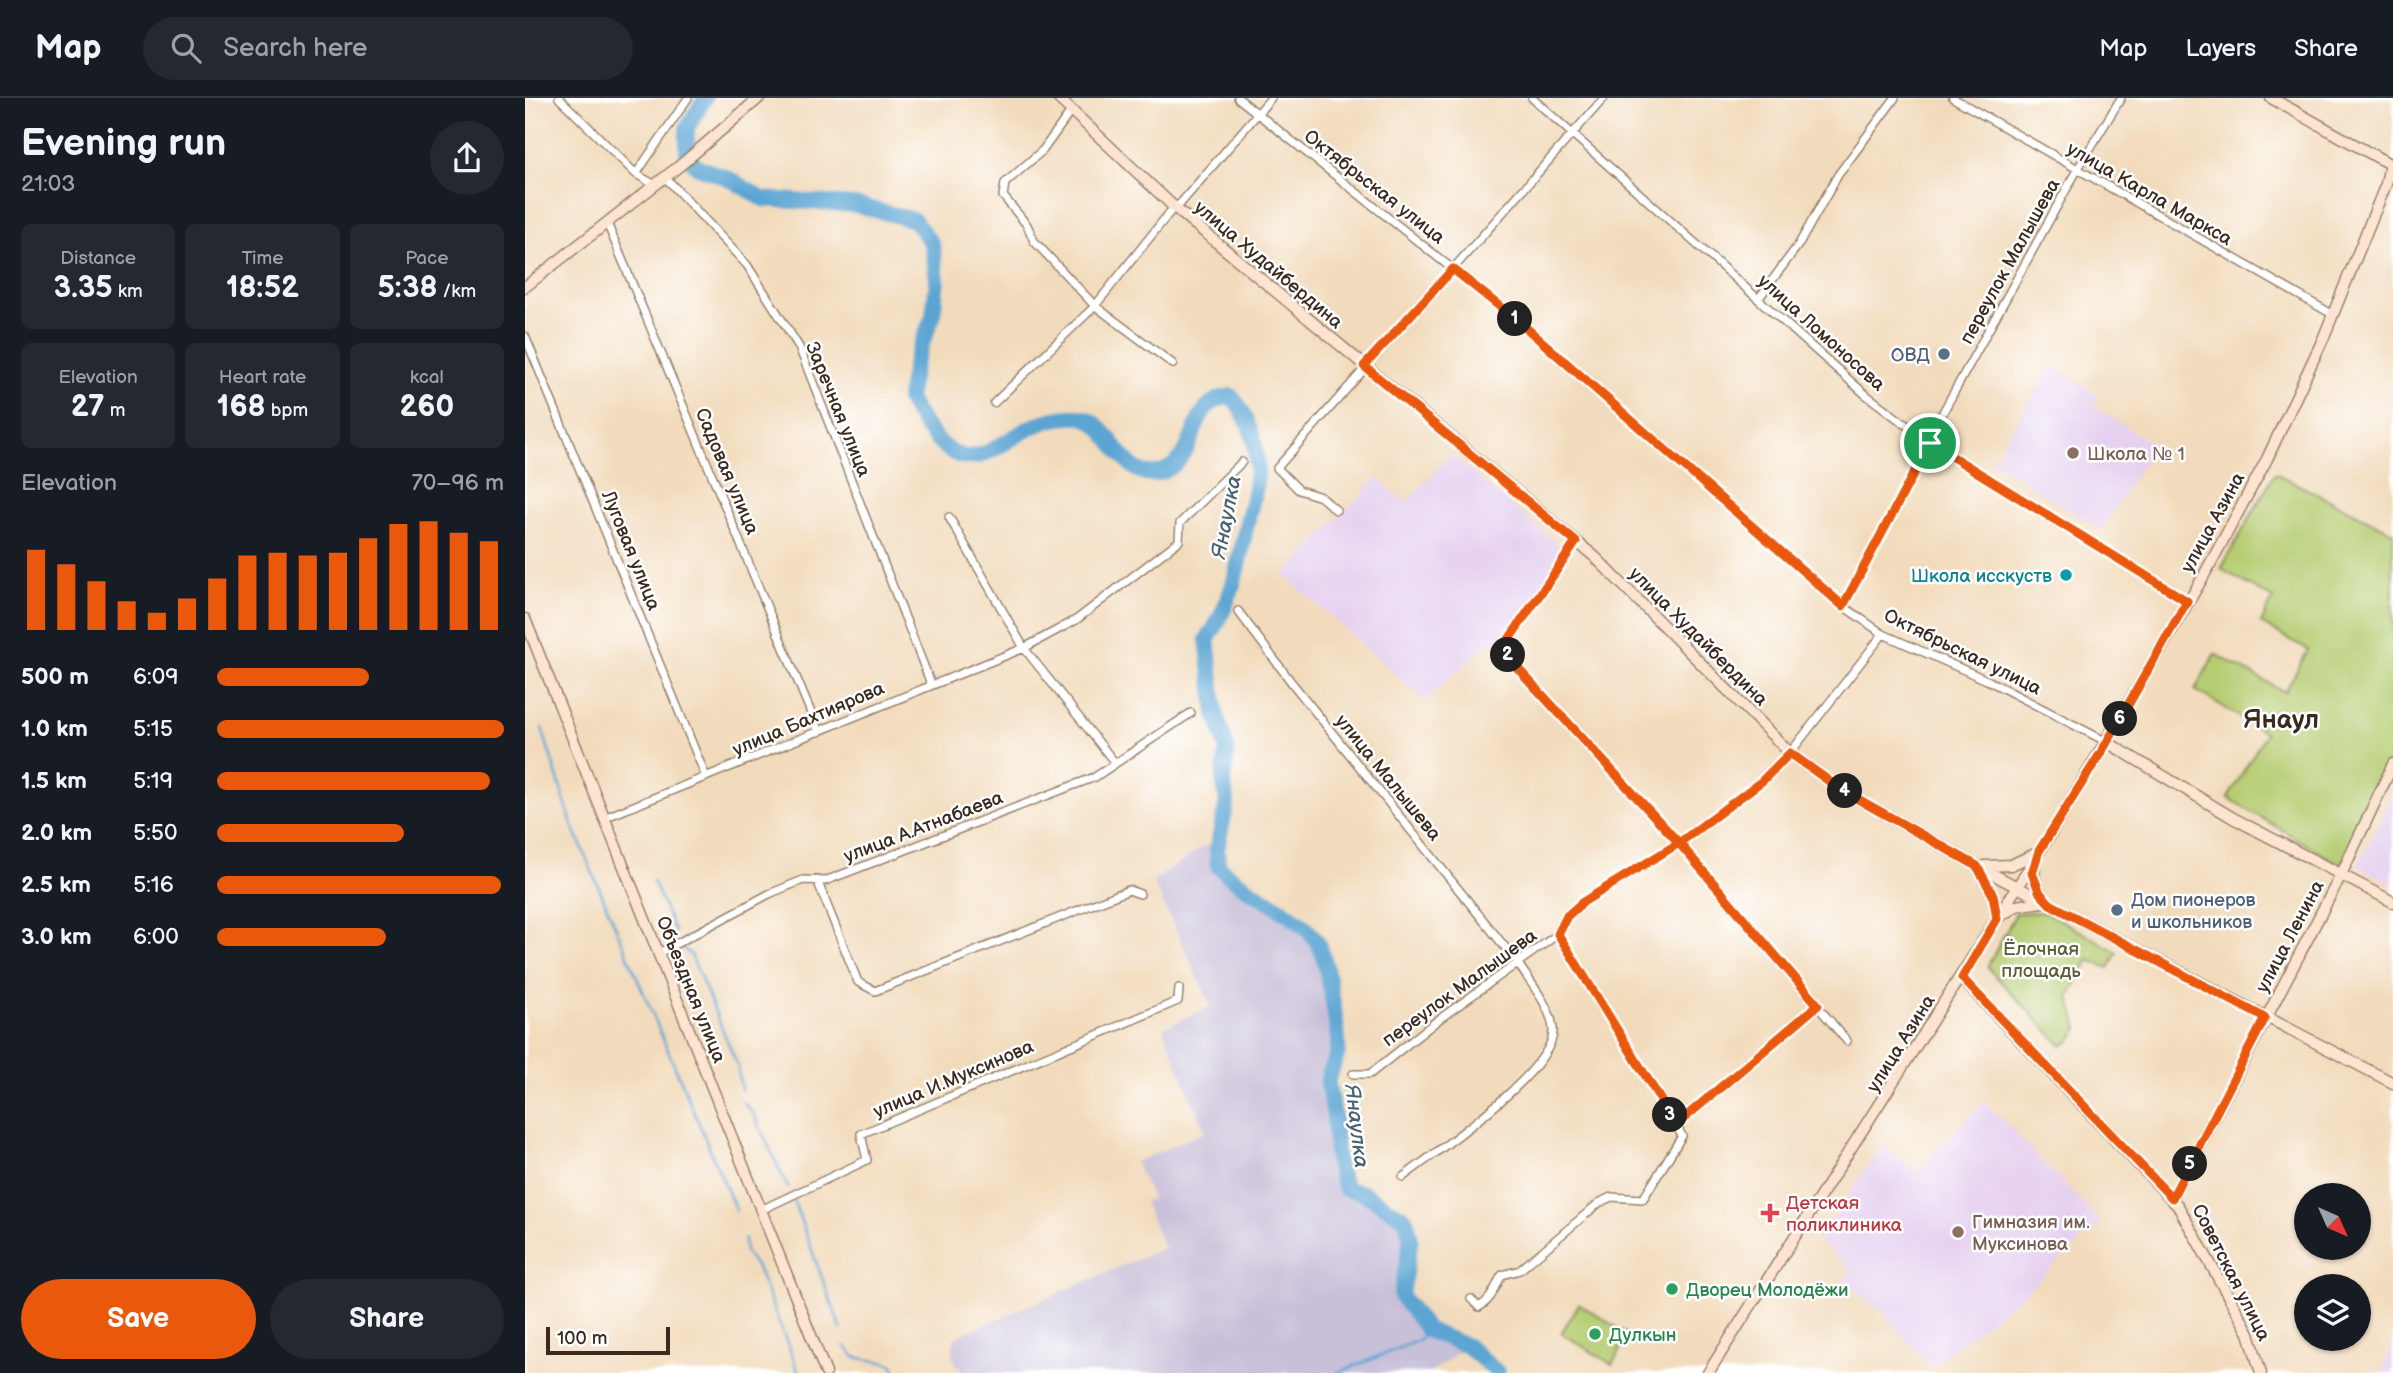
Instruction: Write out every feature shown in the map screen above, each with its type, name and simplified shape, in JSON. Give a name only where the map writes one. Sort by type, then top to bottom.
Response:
[{"type":"street","points":[[559,98],[636,174],[655,185]]},
{"type":"street","points":[[636,174],[688,98]]},
{"type":"street","points":[[525,287],[683,163],[759,98]]},
{"type":"street","name":"улица Худайбердина","points":[[1058,98],[1174,207],[1595,557],[1790,753],[1840,789],[1977,866],[2393,1083]]},
{"type":"street","name":"Октябрьская улица","points":[[1238,98],[1524,326],[1843,606],[1883,634],[1989,681],[2107,742],[2233,818],[2393,902]]},
{"type":"street","points":[[994,403],[1095,306],[1174,207],[1180,204],[1271,98]]},
{"type":"street","name":"улица Ломоносова","points":[[1532,98],[1865,394],[1928,442],[2187,601]]},
{"type":"street","points":[[1335,510],[1321,497],[1299,490],[1277,468],[1364,366],[1604,98]]},
{"type":"street","points":[[1759,298],[1799,244],[1838,175],[1895,98]]},
{"type":"street","name":"улица Карла Маркса","points":[[1953,98],[2332,314]]},
{"type":"street","name":"переулок Малышева","points":[[1843,606],[1928,442],[2077,170],[2121,98]]},
{"type":"street","points":[[2279,100],[2391,165]]},
{"type":"street","points":[[1071,111],[1043,150],[1005,183],[1003,196],[1027,225],[1034,241],[1095,306],[1173,364]]},
{"type":"street","name":"улица Азина","points":[[1708,1373],[1962,978],[2015,886],[2107,742],[2202,579],[2267,458],[2332,314],[2386,184],[2391,165]]},
{"type":"street","name":"Заречная улица","points":[[665,177],[747,265],[799,347],[931,684]]},
{"type":"street","name":"Садовая улица","points":[[607,223],[819,732]]},
{"type":"street","name":"Луговая улица","points":[[525,336],[706,777]]},
{"type":"street","name":"улица Бахтиярова","points":[[604,818],[1024,648],[1076,620],[1179,541],[1180,523],[1242,462]]},
{"type":"street","points":[[950,517],[1024,648],[1115,764]]},
{"type":"street","points":[[1576,542],[1505,645],[1510,660],[1679,843],[1847,1041]]},
{"type":"street","name":"улица Малышева","points":[[1238,611],[1517,962],[1547,1010],[1553,1028],[1552,1045],[1521,1083],[1403,1177]]},
{"type":"street","name":"Объездная улица","points":[[525,619],[826,1373]]},
{"type":"street","name":"переулок Малышева","points":[[1353,1074],[1370,1074],[1438,1020],[1558,934],[1567,916],[1583,902],[1679,843],[1762,781],[1790,753],[1883,634]]},
{"type":"street","name":"улица А.Атнабаева","points":[[659,953],[769,894],[803,880],[825,881],[1095,777],[1191,713]]},
{"type":"street","name":"улица Ленина","points":[[2172,1198],[2341,876],[2393,764]]},
{"type":"street","points":[[2039,851],[2011,865],[1977,866],[1993,895],[1997,919],[2027,903],[2050,904]]},
{"type":"street","points":[[2039,851],[2032,873],[2040,893],[2050,904]]},
{"type":"street","points":[[817,880],[858,982],[875,991],[1129,890],[1140,894]]},
{"type":"street","points":[[1471,1299],[1479,1307],[1484,1304],[1502,1275],[1520,1270],[1599,1203],[1611,1197],[1643,1199],[1682,1136],[1558,934]]},
{"type":"street","name":"Советская улица","points":[[1962,978],[2172,1198],[2249,1333],[2261,1373]]},
{"type":"street","name":"улица И.Муксинова","points":[[762,1209],[867,1160],[861,1134],[1178,1001],[1179,989]]},
{"type":"street","points":[[1676,1125],[1818,1005]]},
{"type":"shaded area","name":"Школа № 1","points":[[2052,366],[2099,396],[2093,406],[2155,445],[2101,530],[1992,461]]},
{"type":"shaded area","points":[[1450,454],[1569,554],[1503,640],[1493,639],[1425,701],[1284,575],[1378,477],[1406,504]]},
{"type":"shaded area","points":[[2393,794],[2393,884],[2357,866]]},
{"type":"shaded area","points":[[1209,843],[1217,849],[1218,866],[1231,878],[1279,908],[1317,940],[1329,979],[1338,1052],[1328,1082],[1334,1117],[1333,1151],[1337,1168],[1346,1189],[1363,1193],[1406,1219],[1411,1239],[1401,1296],[1427,1330],[1467,1346],[1430,1373],[965,1373],[956,1365],[952,1354],[955,1337],[1164,1248],[1144,1202],[1152,1198],[1135,1162],[1205,1132],[1163,1028],[1211,1006],[1153,881]]},
{"type":"shaded area","name":"Гимназия им. Муксинова","points":[[1984,1101],[2101,1222],[2027,1291],[1931,1367],[1887,1317],[1844,1280],[1852,1270],[1819,1241],[1881,1145],[1918,1171]]},
{"type":"shaded area","points":[[2393,1340],[2393,1373],[2382,1373]]},
{"type":"green space","points":[[2275,473],[2393,532],[2393,751],[2341,865],[2228,798],[2266,733],[2195,690],[2215,654],[2285,692],[2308,650],[2261,623],[2273,599],[2221,569]]},
{"type":"green space","name":"Ёлочная площадь","points":[[2046,912],[2117,952],[2109,968],[2089,960],[2069,996],[2078,1028],[2071,1040],[2062,1046],[1987,967],[2016,913]]},
{"type":"green space","name":"Дулкын","points":[[1579,1304],[1629,1335],[1612,1364],[1561,1333]]},
{"type":"waterway","name":"Янаулка","points":[[705,98],[687,128],[687,157],[698,167],[728,178],[763,199],[856,205],[914,220],[932,244],[937,279],[933,316],[915,361],[908,399],[932,435],[953,453],[971,457],[989,452],[1028,429],[1051,420],[1080,417],[1101,429],[1128,462],[1138,470],[1150,474],[1164,471],[1176,463],[1184,453],[1200,418],[1217,400],[1231,396],[1242,411],[1255,446],[1256,485],[1234,581],[1223,611],[1207,640],[1216,713],[1227,749],[1223,779],[1227,802],[1217,849],[1218,866],[1242,885],[1295,918],[1320,947],[1328,975],[1338,1040],[1338,1053],[1328,1083],[1334,1116],[1337,1160],[1346,1189],[1363,1193],[1406,1219],[1411,1239],[1401,1296],[1427,1330],[1467,1346],[1498,1373]]},
{"type":"waterway","points":[[542,728],[572,824],[736,1211]]},
{"type":"waterway","points":[[653,881],[675,932]]},
{"type":"waterway","points":[[682,947],[691,955],[737,1064],[741,1089]]},
{"type":"waterway","points":[[743,1102],[754,1115],[788,1188]]},
{"type":"waterway","points":[[794,1202],[841,1329]]},
{"type":"waterway","points":[[744,1239],[745,1252],[758,1270],[799,1373]]},
{"type":"waterway","points":[[1337,1373],[1419,1340],[1427,1330]]},
{"type":"waterway","points":[[845,1346],[855,1357],[892,1364],[897,1373]]},
{"type":"place","name":"ОВД","points":[[1944,354]]},
{"type":"place","name":"Школа № 1","points":[[2073,453]]},
{"type":"place","name":"Школа исскуств","points":[[2066,575]]},
{"type":"place","name":"Дом пионеров и школьников","points":[[2117,910]]},
{"type":"place","name":"Детская поликлиника","points":[[1770,1213]]},
{"type":"place","name":"Гимназия им. Муксинова","points":[[1958,1232]]},
{"type":"place","name":"Дворец Молодёжи","points":[[1672,1289]]},
{"type":"place","name":"Дулкын","points":[[1595,1334]]},
{"type":"district","name":"Янаул","points":[[2281,719]]},
{"type":"route","points":[[1930,443],[1843,606],[1731,511],[1524,326],[1453,269],[1364,366],[1576,542],[1505,645],[1510,660],[1679,843],[1663,850],[1583,902],[1567,916],[1558,934],[1676,1125],[1818,1005],[1679,843],[1762,781],[1790,753],[1840,789],[1977,866],[1993,895],[1997,919],[1962,978],[2172,1198],[2265,1018],[2050,904],[2040,893],[2032,873],[2039,851],[2102,751],[2187,601],[1930,443]]}]
